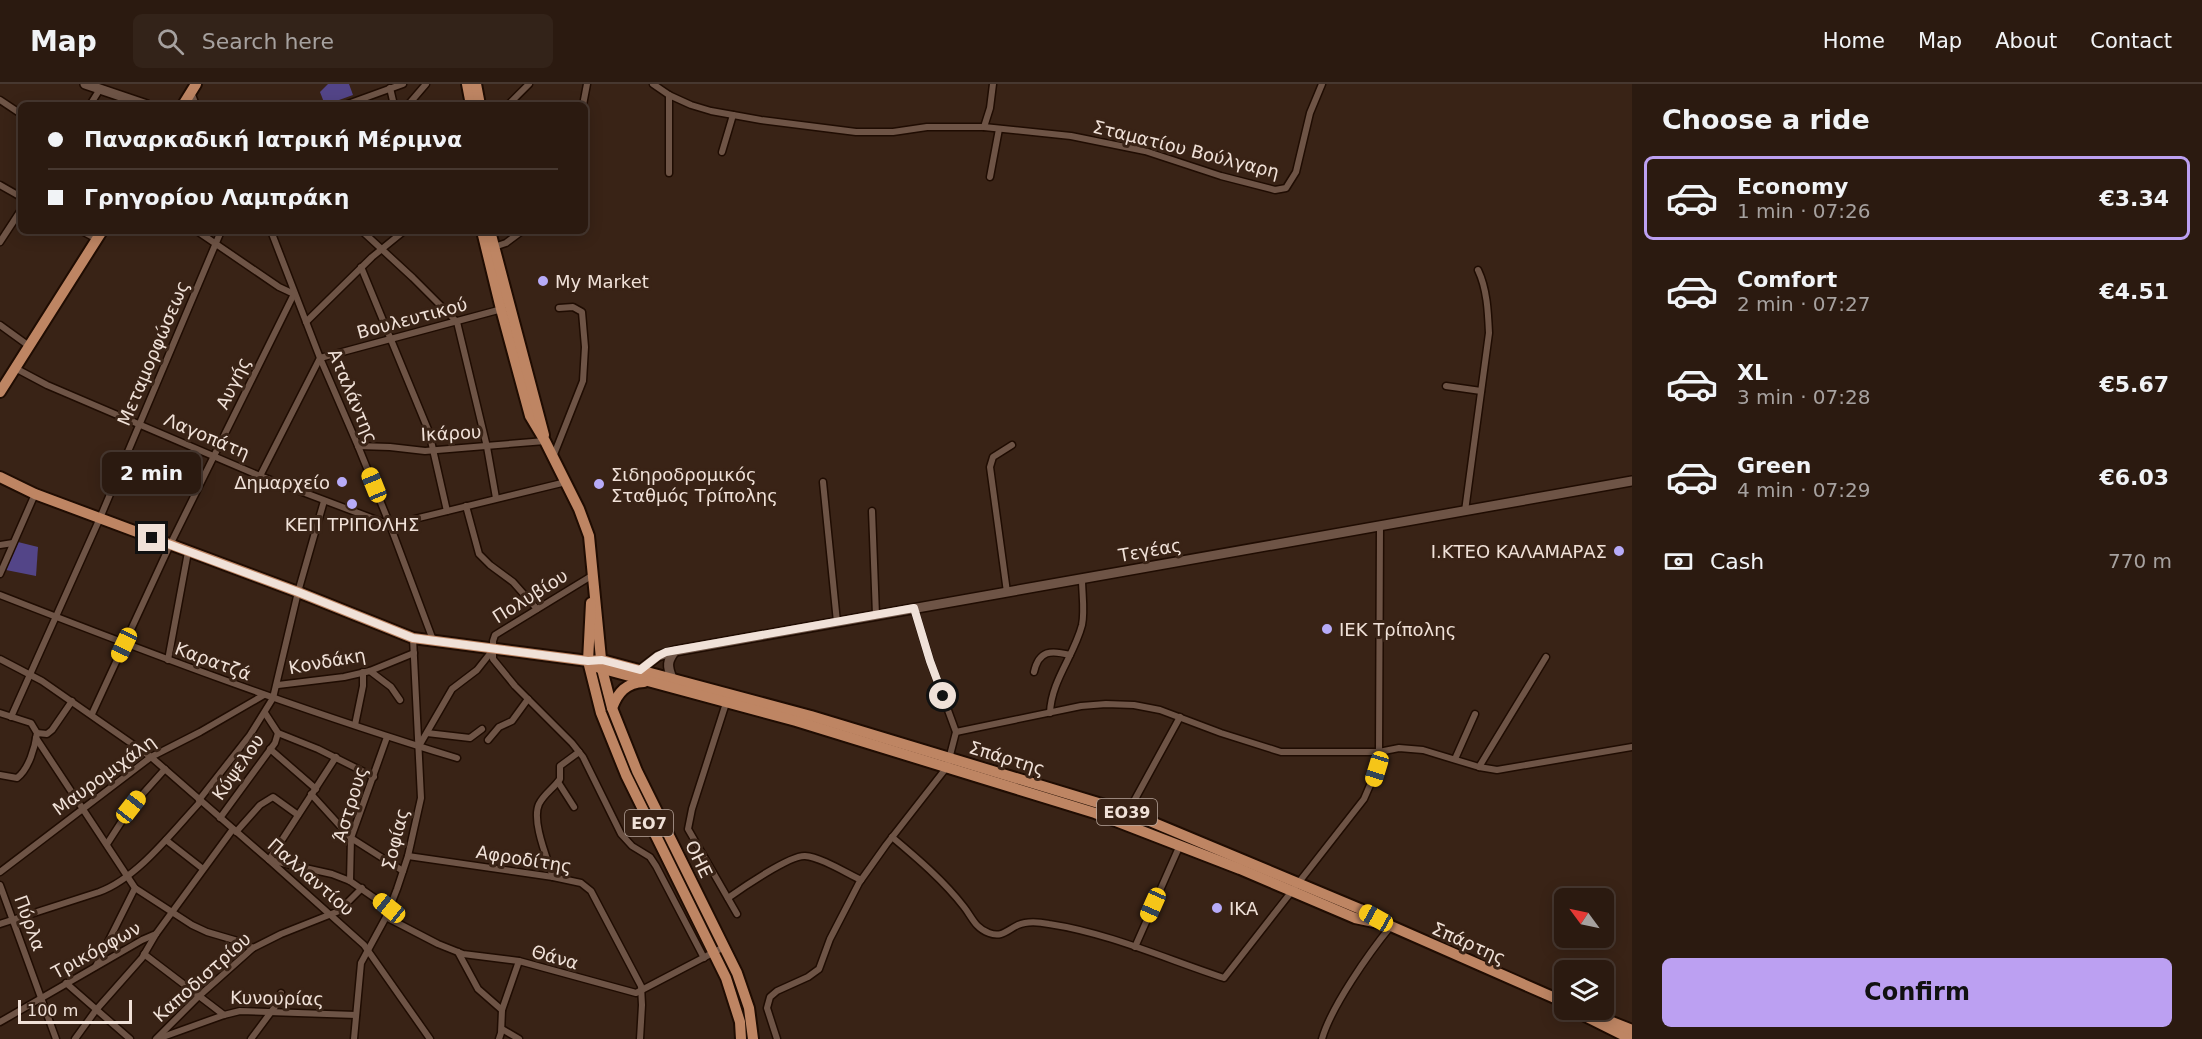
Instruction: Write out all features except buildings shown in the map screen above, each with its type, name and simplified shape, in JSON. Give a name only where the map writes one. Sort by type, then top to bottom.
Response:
[{"type":"main road","points":[[85,84],[138,102]]},
{"type":"main road","points":[[467,84],[470,102]]},
{"type":"main road","points":[[476,84],[479,102]]},
{"type":"main road","points":[[185,102],[193,88]]},
{"type":"main road","name":"ΕΟ7","points":[[483,234],[539,412],[545,441],[566,482],[589,537],[602,664]]},
{"type":"main road","name":"ΕΟ7","points":[[491,234],[505,308]]},
{"type":"main road","points":[[0,392],[100,235]]},
{"type":"main road","name":"ΕΟ39","points":[[0,477],[35,494],[298,592],[413,638],[588,661],[594,666],[602,664]]},
{"type":"main road","name":"Τεγέας","points":[[640,670],[658,656],[675,651],[1632,481]]},
{"type":"main road","name":"ΕΟ7","points":[[588,661],[592,575]]},
{"type":"main road","points":[[672,678],[668,662],[675,651]]},
{"type":"main road","name":"ΟΗΕ","points":[[588,661],[601,713],[626,775],[709,955],[730,988],[740,1022],[741,1039]]},
{"type":"main road","name":"ΟΗΕ","points":[[602,664],[612,708],[637,771],[741,985],[752,1019],[753,1039]]},
{"type":"main road","name":"Σπάρτης","points":[[602,664],[672,678],[728,697],[912,746],[948,763],[1095,813],[1294,887]]},
{"type":"main road","name":"Σπάρτης","points":[[602,664],[651,682],[728,697]]},
{"type":"main road","points":[[612,708],[619,694],[627,686],[638,682],[651,682]]},
{"type":"main road","name":"Σπάρτης","points":[[948,763],[1128,812],[1294,887],[1355,918],[1391,926],[1554,999]]},
{"type":"main road","points":[[1593,1020],[1631,1039]]},
{"type":"main road","points":[[1607,1020],[1632,1030]]},
{"type":"street","points":[[353,102],[403,84]]},
{"type":"street","points":[[411,102],[426,84]]},
{"type":"street","points":[[511,102],[528,84]]},
{"type":"street","points":[[584,102],[587,84]]},
{"type":"street","name":"Σταματίου Βούλγαρη","points":[[653,84],[669,95],[691,105],[733,115],[856,132],[893,132],[927,127],[984,128],[1071,136],[1145,151],[1221,176],[1280,190],[1290,184],[1296,172],[1310,113],[1322,84]]},
{"type":"street","points":[[984,128],[990,108],[993,84]]},
{"type":"street","points":[[390,88],[393,102]]},
{"type":"street","points":[[92,102],[100,89]]},
{"type":"street","points":[[669,95],[669,173]]},
{"type":"street","points":[[0,100],[18,112]]},
{"type":"street","points":[[722,152],[733,115]]},
{"type":"street","points":[[990,177],[999,129]]},
{"type":"street","points":[[0,184],[18,195]]},
{"type":"street","points":[[0,242],[18,215]]},
{"type":"street","points":[[202,234],[279,287],[294,294]]},
{"type":"street","name":"Μεταμορφώσεως","points":[[11,717],[100,518],[220,234]]},
{"type":"street","name":"Αταλάντης","points":[[272,234],[294,294],[390,525],[433,640]]},
{"type":"street","points":[[365,234],[457,322],[487,447],[496,498]]},
{"type":"street","points":[[306,322],[361,267],[400,234]]},
{"type":"street","points":[[494,247],[506,243],[518,234]]},
{"type":"street","points":[[361,267],[429,432],[447,511]]},
{"type":"street","points":[[1465,511],[1489,333],[1488,308],[1478,270]]},
{"type":"street","name":"Αυγής","points":[[92,714],[170,545],[294,294]]},
{"type":"street","name":"Βουλευτικού","points":[[320,358],[505,308]]},
{"type":"street","points":[[553,458],[574,400],[583,385],[585,372],[582,312],[573,308],[559,308]]},
{"type":"street","points":[[0,325],[29,346]]},
{"type":"street","points":[[260,476],[320,358]]},
{"type":"street","name":"Λαγοπάτη","points":[[15,368],[47,385],[260,476],[390,525]]},
{"type":"street","points":[[1446,386],[1481,391]]},
{"type":"street","name":"Ικάρου","points":[[358,446],[434,451],[545,441]]},
{"type":"street","points":[[1007,592],[990,467],[993,457],[1012,445]]},
{"type":"street","points":[[390,525],[566,482]]},
{"type":"street","points":[[823,482],[837,622]]},
{"type":"street","points":[[0,574],[35,494]]},
{"type":"street","points":[[0,924],[103,891],[126,875],[166,840],[200,800],[265,713],[273,698],[278,685],[298,592],[324,501]]},
{"type":"street","points":[[466,506],[479,554],[513,582],[537,609]]},
{"type":"street","points":[[872,511],[876,615]]},
{"type":"street","points":[[892,837],[945,887],[964,908],[975,925],[989,934],[1002,934],[1019,924],[1048,923],[1135,947],[1224,978],[1364,799],[1377,769],[1380,526]]},
{"type":"street","points":[[0,545],[13,543]]},
{"type":"street","points":[[168,660],[188,552]]},
{"type":"street","name":"Πολυβίου","points":[[494,649],[495,635],[592,575]]},
{"type":"street","points":[[1050,713],[1053,692],[1083,623],[1082,579]]},
{"type":"street","name":"Καρατζά","points":[[0,596],[124,645],[264,695],[457,758]]},
{"type":"street","points":[[777,1039],[767,1008],[769,999],[777,991],[808,977],[819,969],[830,939],[861,880],[948,763],[956,732],[930,661],[914,608]]},
{"type":"street","name":"Σοφίας","points":[[354,1039],[359,968],[367,949],[386,917],[404,871],[421,798],[413,638]]},
{"type":"street","points":[[494,649],[493,659],[579,752],[621,834],[632,846],[650,858],[656,866],[709,955]]},
{"type":"street","points":[[418,746],[452,689],[477,670],[494,649]]},
{"type":"street","points":[[1034,672],[1037,661],[1044,654],[1054,651],[1070,655]]},
{"type":"street","name":"Κονδάκη","points":[[278,685],[366,672],[414,653]]},
{"type":"street","points":[[1479,767],[1546,657]]},
{"type":"street","name":"Παλλαντίου","points":[[0,660],[30,675],[92,714],[151,757],[235,830],[367,949],[430,1039]]},
{"type":"street","points":[[355,725],[366,672],[391,687],[400,700]]},
{"type":"street","name":"Μαυρομιχάλη","points":[[0,872],[151,757],[264,695]]},
{"type":"street","points":[[728,697],[688,825],[690,833],[737,914]]},
{"type":"street","points":[[488,740],[499,727],[512,721],[528,699]]},
{"type":"street","points":[[36,736],[47,734],[52,730],[72,701]]},
{"type":"street","points":[[956,732],[1081,706],[1115,705],[1143,707],[1180,717],[1281,752],[1379,752],[1399,748],[1423,750],[1479,767],[1497,770],[1632,747]]},
{"type":"street","points":[[0,713],[31,723],[36,736],[135,888],[172,913],[207,932],[253,948]]},
{"type":"street","points":[[265,713],[278,734],[336,757],[374,777]]},
{"type":"street","points":[[1455,759],[1475,714]]},
{"type":"street","points":[[1128,812],[1180,717]]},
{"type":"street","points":[[427,733],[470,738],[482,729]]},
{"type":"street","name":"Κύψελου","points":[[220,818],[275,742],[278,734]]},
{"type":"street","points":[[0,775],[17,778],[22,774],[36,736]]},
{"type":"street","name":"Άστρους","points":[[350,881],[351,838],[387,737]]},
{"type":"street","points":[[270,749],[314,791],[351,838],[404,871]]},
{"type":"street","points":[[553,877],[542,843],[536,811],[543,797],[561,777],[560,766],[579,752]]},
{"type":"street","points":[[336,757],[269,860],[332,874],[350,881],[389,908]]},
{"type":"street","points":[[107,844],[144,790],[165,769]]},
{"type":"street","points":[[558,782],[574,807]]},
{"type":"street","name":"Τρικόρφων","points":[[0,1022],[66,982],[156,934],[202,869],[260,805],[273,797],[298,815]]},
{"type":"street","points":[[166,840],[202,869]]},
{"type":"street","points":[[1135,947],[1180,845]]},
{"type":"street","points":[[728,898],[757,879],[803,855],[815,858],[861,880]]},
{"type":"street","name":"Αφροδίτης","points":[[408,856],[582,883],[591,891],[638,980],[642,992]]},
{"type":"street","name":"Πύρλα","points":[[0,885],[56,1039]]},
{"type":"street","points":[[95,966],[135,888]]},
{"type":"street","name":"Καποδιστρίου","points":[[156,1039],[200,995],[253,948],[281,934],[331,915],[347,904],[362,888]]},
{"type":"street","name":"Θάνα","points":[[386,917],[458,952],[477,957],[519,961],[623,991],[642,992]]},
{"type":"street","points":[[1322,1039],[1343,997],[1379,940],[1391,926]]},
{"type":"street","points":[[75,1039],[129,974],[156,934]]},
{"type":"street","points":[[640,1039],[642,992],[724,947]]},
{"type":"street","points":[[458,952],[478,989],[502,1010]]},
{"type":"street","name":"Κυνουρίας","points":[[144,954],[224,1015],[240,1011],[356,1016]]},
{"type":"street","points":[[499,1039],[502,1029],[502,1010],[519,961]]},
{"type":"street","points":[[66,982],[130,1039]]},
{"type":"street","points":[[251,1039],[271,1013],[281,993]]},
{"type":"street","points":[[156,1039],[224,1015]]},
{"type":"street","points":[[502,1029],[519,1039]]},
{"type":"shaded area","points":[[328,84],[349,84],[353,95],[333,102],[324,102],[320,92]]},
{"type":"shaded area","points":[[18,542],[38,547],[36,576],[6,570]]},
{"type":"place","name":"My Market","points":[[543,281]]},
{"type":"place","name":"Δημαρχείο","points":[[342,482]]},
{"type":"place","name":"Σιδηροδρομικός Σταθμός Τρίπολης","points":[[599,484]]},
{"type":"place","name":"ΚΕΠ ΤΡΙΠΟΛΗΣ","points":[[352,504]]},
{"type":"place","name":"Ι.ΚΤΕΟ ΚΑΛΑΜΑΡΑΣ","points":[[1619,551]]},
{"type":"place","name":"ΙΕΚ Τρίπολης","points":[[1327,629]]},
{"type":"place","name":"ΙΚΑ","points":[[1217,908]]},
{"type":"route","points":[[152,538],[298,592],[413,638],[588,661],[602,660],[640,670],[666,652],[914,608],[943,696]]}]
